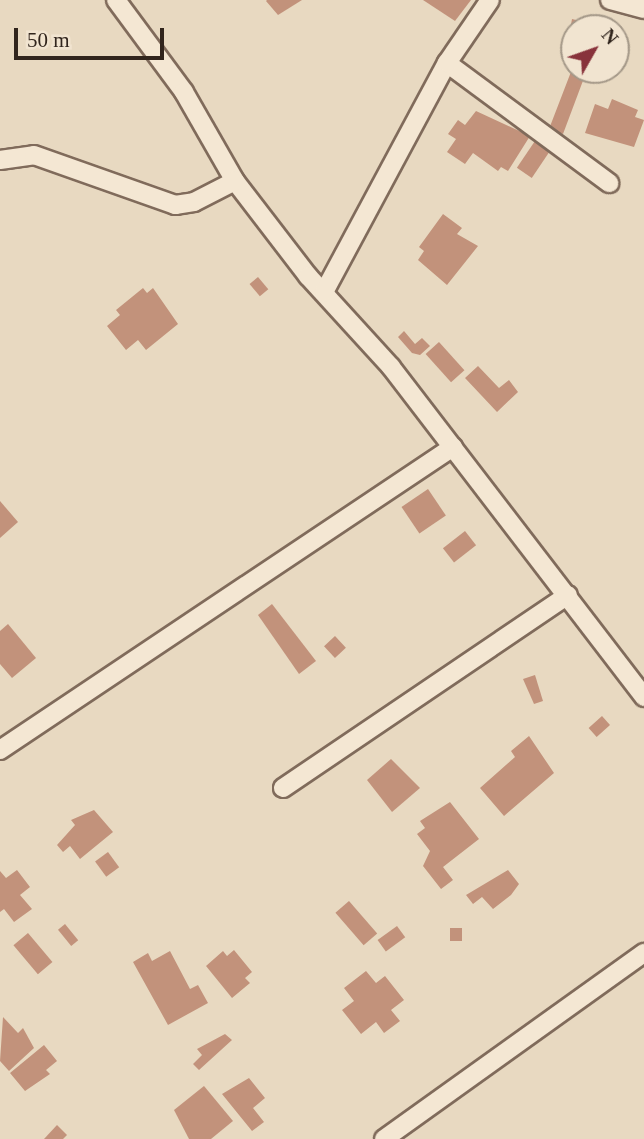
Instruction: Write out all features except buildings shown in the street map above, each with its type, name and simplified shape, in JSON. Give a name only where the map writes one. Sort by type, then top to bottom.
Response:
[{"type":"street","points":[[324,292],[447,63],[490,0]]},
{"type":"street","points":[[610,0],[644,9]]},
{"type":"street","points":[[120,1],[184,92],[235,181],[453,447],[644,697]]},
{"type":"street","points":[[447,63],[610,183]]},
{"type":"street","points":[[0,160],[34,155],[175,205],[194,202],[235,181]]},
{"type":"street","points":[[0,750],[453,447]]},
{"type":"street","points":[[283,788],[568,595]]},
{"type":"street","points":[[384,1139],[644,953]]}]
